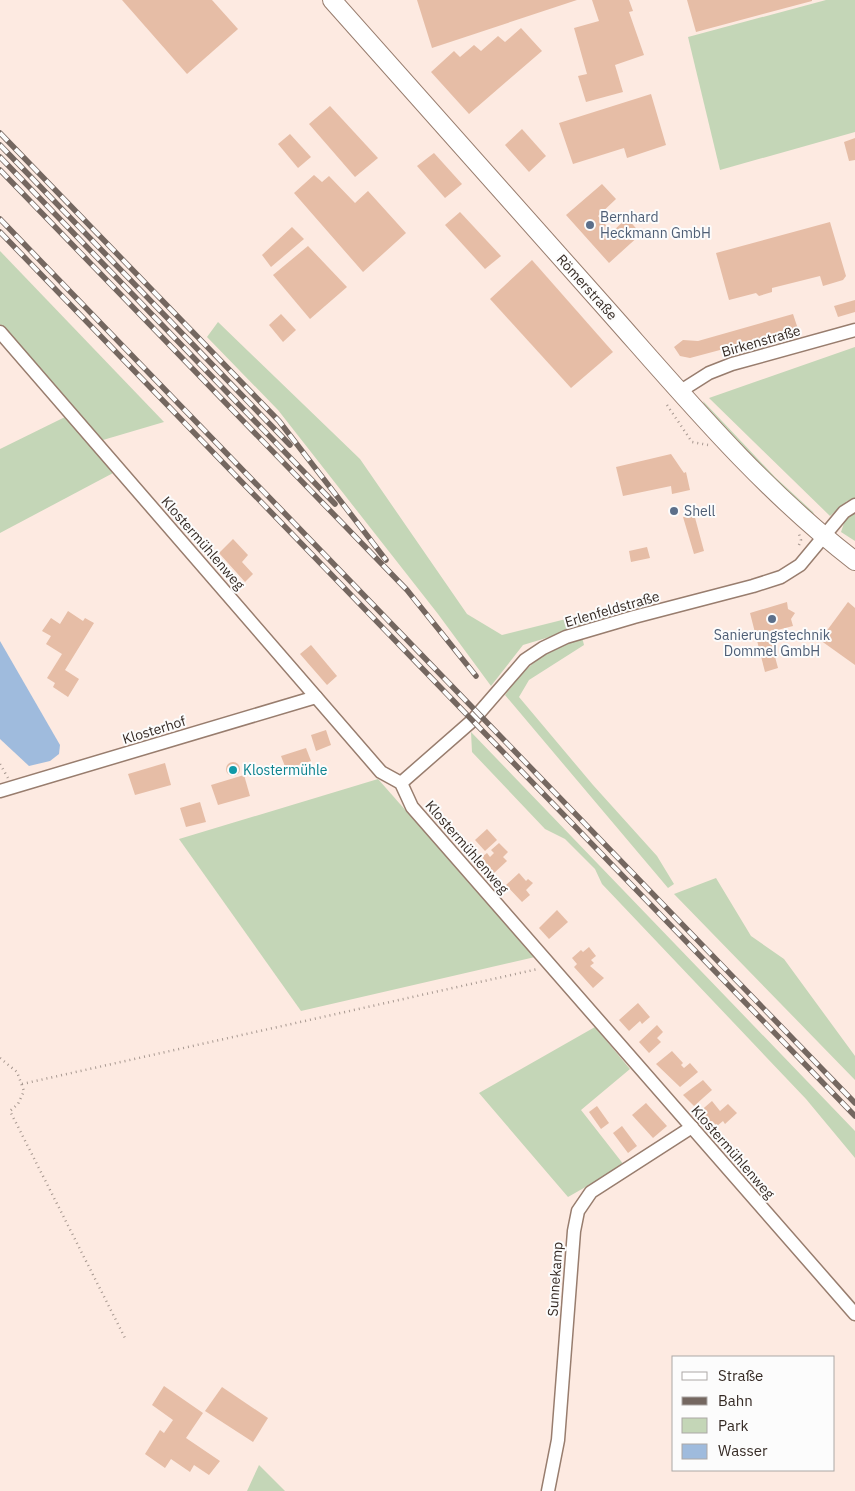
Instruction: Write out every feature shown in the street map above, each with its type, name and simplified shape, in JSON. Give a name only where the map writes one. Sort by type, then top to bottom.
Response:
[{"type":"main road","name":"Römerstraße","points":[[332,0],[679,392],[750,467],[823,536],[855,561]]},
{"type":"street","name":"Birkenstraße","points":[[679,392],[709,372],[855,330]]},
{"type":"street","name":"Klostermühlenweg","points":[[0,332],[381,772],[401,783],[412,807],[855,1314]]},
{"type":"street","name":"Erlenfeldstraße","points":[[401,783],[472,720],[525,660],[543,648],[566,637],[634,616],[781,577],[800,565],[844,512],[855,505]]},
{"type":"street","name":"Klosterhof","points":[[0,790],[316,697]]},
{"type":"street","name":"Sunnekamp","points":[[548,1491],[558,1440],[574,1231],[578,1211],[591,1192],[692,1127]]},
{"type":"path","points":[[667,405],[692,442],[711,446]]},
{"type":"path","points":[[799,533],[801,540],[799,547]]},
{"type":"path","points":[[0,764],[6,774]]},
{"type":"path","points":[[22,1084],[552,966]]},
{"type":"path","points":[[0,1058],[16,1072],[24,1091],[18,1104],[10,1110],[126,1340]]},
{"type":"green space","points":[[826,0],[855,0],[855,132],[720,170],[688,37]]},
{"type":"green space","points":[[0,251],[164,422],[103,440],[0,324]]},
{"type":"green space","points":[[218,322],[360,459],[467,614],[502,635],[634,602],[632,612],[523,645],[491,686],[438,614],[278,410],[207,337]]},
{"type":"green space","points":[[855,347],[855,499],[847,501],[830,516],[709,398]]},
{"type":"green space","points":[[703,401],[815,516],[801,508],[705,407]]},
{"type":"green space","points":[[65,417],[115,472],[0,533],[0,449]]},
{"type":"green space","points":[[855,511],[855,541],[841,532],[845,520]]},
{"type":"green space","points":[[582,637],[584,645],[529,680],[519,697],[593,785],[657,856],[674,884],[668,888],[505,695],[530,666],[547,652]]},
{"type":"green space","points":[[471,732],[855,1131],[855,1158],[806,1099],[602,884],[595,869],[565,839],[545,829],[472,752]]},
{"type":"green space","points":[[378,779],[535,957],[301,1011],[179,839]]},
{"type":"green space","points":[[716,878],[751,936],[784,959],[855,1056],[855,1080],[674,894]]},
{"type":"green space","points":[[595,1027],[630,1069],[581,1110],[624,1165],[568,1197],[479,1093]]},
{"type":"green space","points":[[259,1465],[285,1491],[247,1491]]},
{"type":"water","points":[[0,641],[60,745],[59,754],[50,761],[29,766],[0,739]]},
{"type":"building","points":[[122,0],[212,0],[238,29],[187,74]]},
{"type":"building","points":[[417,0],[577,0],[432,48]]},
{"type":"building","points":[[592,0],[629,0],[633,11],[629,12],[644,55],[615,65],[623,92],[586,102],[578,76],[587,74],[574,28],[599,21]]},
{"type":"building","points":[[687,0],[812,0],[812,1],[696,32]]},
{"type":"building","points":[[521,28],[542,51],[469,114],[431,72],[454,51],[460,57],[474,45],[481,51],[498,36],[505,42]]},
{"type":"building","points":[[651,94],[666,145],[627,158],[624,148],[573,164],[559,123]]},
{"type":"building","points":[[330,106],[378,158],[355,177],[309,124]]},
{"type":"building","points":[[522,129],[546,156],[529,172],[505,145]]},
{"type":"building","points":[[290,134],[311,157],[298,168],[278,144]]},
{"type":"building","points":[[855,138],[855,160],[849,161],[844,142]]},
{"type":"building","points":[[434,153],[462,184],[445,198],[417,166]]},
{"type":"building","points":[[314,175],[322,182],[329,176],[355,203],[368,191],[406,233],[363,272],[294,193]]},
{"type":"building","name":"Bernhard Heckmann GmbH","points":[[602,184],[616,199],[598,216],[612,232],[627,218],[641,234],[609,263],[566,215]]},
{"type":"building","points":[[460,212],[501,256],[485,269],[445,225]]},
{"type":"building","points":[[830,222],[846,276],[843,280],[823,286],[820,276],[772,288],[772,292],[759,296],[756,293],[729,300],[716,253]]},
{"type":"building","points":[[292,227],[304,239],[271,267],[262,255]]},
{"type":"building","points":[[308,246],[347,287],[310,319],[273,275]]},
{"type":"building","points":[[532,260],[613,352],[571,388],[490,299]]},
{"type":"building","points":[[855,300],[855,312],[838,317],[834,306]]},
{"type":"building","points":[[281,314],[296,330],[283,342],[269,325]]},
{"type":"building","points":[[793,314],[798,329],[690,358],[680,356],[674,347],[683,340],[698,341]]},
{"type":"building","points":[[671,454],[684,473],[686,472],[690,490],[672,494],[671,486],[623,496],[616,467]]},
{"type":"building","points":[[694,514],[704,551],[694,554],[683,517]]},
{"type":"building","points":[[233,539],[248,555],[242,562],[253,574],[245,582],[219,553]]},
{"type":"building","points":[[647,547],[650,558],[631,562],[629,551]]},
{"type":"building","name":"Sanierungstechnik Dommel GmbH","points":[[787,602],[788,609],[795,613],[791,619],[793,626],[766,633],[768,642],[771,642],[778,668],[765,672],[750,613]]},
{"type":"building","points":[[848,602],[855,608],[855,665],[820,640]]},
{"type":"building","points":[[68,611],[83,621],[85,618],[94,623],[65,670],[79,679],[68,697],[53,687],[55,683],[47,678],[62,654],[46,644],[51,636],[42,631],[51,618],[60,624]]},
{"type":"building","points":[[311,645],[337,676],[327,685],[300,654]]},
{"type":"building","points":[[326,730],[331,745],[316,751],[311,735]]},
{"type":"building","points":[[306,748],[311,761],[286,769],[281,756]]},
{"type":"building","name":"Klostermühle","points":[[233,762],[238,764],[240,769],[238,774],[233,776],[228,774],[226,769],[228,764]]},
{"type":"building","points":[[165,763],[171,785],[135,795],[128,774]]},
{"type":"building","points":[[244,775],[250,796],[218,805],[211,785]]},
{"type":"building","points":[[200,802],[206,822],[186,827],[180,808]]},
{"type":"building","points":[[487,829],[497,840],[485,851],[475,840]]},
{"type":"building","points":[[499,843],[508,852],[503,857],[507,861],[493,874],[483,863],[485,861],[482,857],[487,853],[490,857],[494,853],[491,850]]},
{"type":"building","points":[[519,873],[526,881],[528,879],[533,883],[526,890],[530,895],[522,902],[506,885]]},
{"type":"building","points":[[557,910],[568,922],[549,939],[539,928]]},
{"type":"building","points":[[589,947],[596,956],[591,960],[594,963],[590,966],[604,978],[593,988],[574,967],[577,964],[572,958],[581,950],[583,952]]},
{"type":"building","points":[[638,1003],[650,1017],[642,1024],[640,1021],[629,1031],[619,1020]]},
{"type":"building","points":[[657,1025],[663,1032],[657,1038],[661,1042],[649,1053],[639,1042]]},
{"type":"building","points":[[672,1051],[683,1063],[681,1065],[684,1068],[690,1063],[698,1072],[680,1087],[656,1064]]},
{"type":"building","points":[[703,1080],[712,1090],[694,1106],[683,1095]]},
{"type":"building","points":[[712,1101],[720,1111],[728,1104],[737,1113],[725,1124],[723,1121],[717,1126],[712,1121],[708,1124],[698,1113]]},
{"type":"building","points":[[646,1103],[667,1126],[653,1138],[632,1115]]},
{"type":"building","points":[[597,1106],[609,1123],[601,1129],[589,1112]]},
{"type":"building","points":[[622,1126],[637,1146],[628,1153],[613,1133]]},
{"type":"building","points":[[164,1386],[203,1413],[186,1438],[220,1461],[209,1475],[194,1465],[190,1472],[171,1459],[165,1468],[145,1454],[160,1430],[164,1433],[173,1420],[152,1405]]},
{"type":"building","points":[[222,1387],[268,1418],[253,1442],[205,1411]]},
{"type":"railway","points":[[0,133],[279,421],[386,560]]},
{"type":"railway","points":[[0,145],[290,445]]},
{"type":"railway","points":[[0,157],[335,504]]},
{"type":"railway","points":[[0,170],[407,590],[476,676]]},
{"type":"railway","points":[[0,219],[855,1103]]},
{"type":"railway","points":[[0,232],[855,1116]]},
{"type":"place","name":"Bernhard Heckmann GmbH","points":[[590,225]]},
{"type":"place","name":"Shell","points":[[674,511]]},
{"type":"place","name":"Sanierungstechnik Dommel GmbH","points":[[772,619]]},
{"type":"place","name":"Klostermühle","points":[[233,770]]}]
